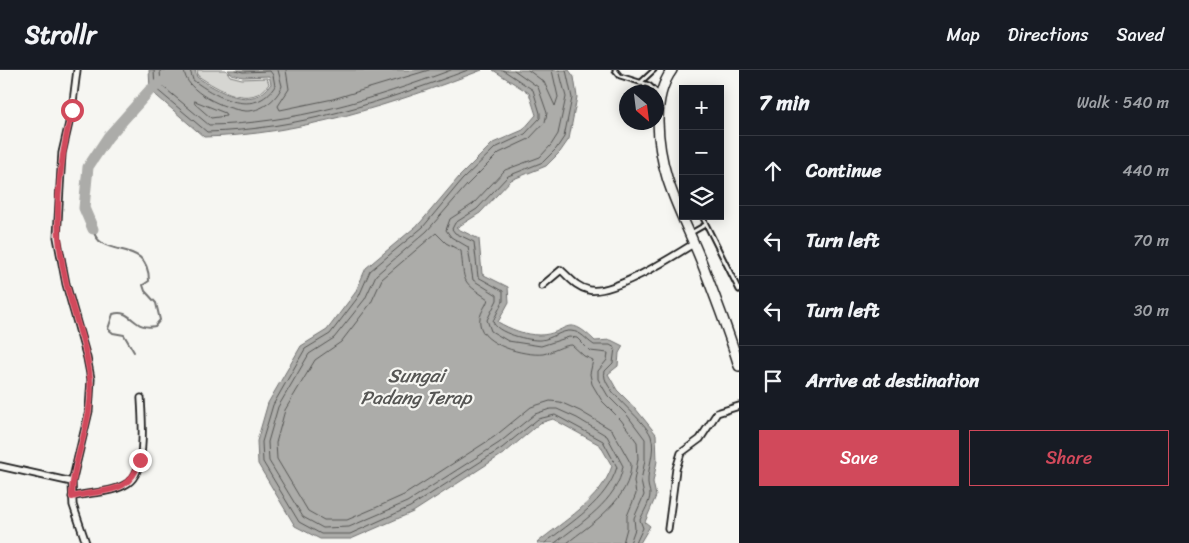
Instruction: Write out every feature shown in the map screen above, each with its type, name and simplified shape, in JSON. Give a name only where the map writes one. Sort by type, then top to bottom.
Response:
[{"type":"main road","points":[[664,87],[672,70]]},
{"type":"main road","points":[[658,130],[661,162],[670,189],[735,339],[739,366]]},
{"type":"street","points":[[77,70],[72,110],[62,153],[57,237],[66,284],[91,379],[89,411],[72,482],[72,497],[86,543]]},
{"type":"street","points":[[542,286],[561,270],[578,286],[597,291],[636,276],[694,244]]},
{"type":"street","points":[[72,497],[123,486],[134,477],[140,460],[142,435],[141,398]]},
{"type":"street","points":[[668,529],[676,469],[681,453],[700,439],[718,413],[739,406]]},
{"type":"street","points":[[0,466],[72,482]]},
{"type":"lane","points":[[615,70],[620,76],[645,85]]},
{"type":"lane","points":[[641,82],[654,70]]},
{"type":"lane","points":[[704,220],[739,290]]},
{"type":"lane","points":[[689,234],[705,224]]},
{"type":"shaded area","points":[[197,70],[226,70],[230,76],[242,79],[267,78],[269,84],[262,92],[253,96],[234,95],[198,76]]},
{"type":"water","points":[[149,70],[195,70],[197,77],[215,88],[225,93],[245,98],[254,97],[263,92],[271,84],[269,76],[243,77],[231,74],[228,70],[482,70],[415,95],[346,116],[275,130],[240,135],[204,137],[150,90]]},
{"type":"water","name":"Sungai Padang Terap","points":[[493,70],[569,70],[574,77],[577,97],[569,139],[560,152],[546,166],[511,180],[480,213],[456,228],[479,239],[482,274],[508,287],[509,302],[498,322],[518,331],[534,335],[549,334],[572,326],[578,327],[595,341],[611,340],[623,346],[619,353],[618,366],[608,374],[617,390],[635,408],[656,434],[657,461],[653,482],[656,496],[645,522],[650,526],[640,543],[537,543],[590,500],[607,478],[612,466],[600,445],[553,419],[540,423],[506,452],[413,512],[351,539],[320,539],[295,526],[258,464],[257,441],[268,403],[301,346],[327,330],[355,293],[366,268],[420,223],[459,177],[493,143],[523,130],[536,115],[529,93]]},
{"type":"waterway","points":[[93,229],[84,208],[88,167],[108,137],[150,90],[162,82]]},
{"type":"waterway","points":[[93,229],[97,239],[104,244],[133,253],[141,258],[147,267],[149,281],[143,285],[145,291],[156,303],[160,320],[155,326],[148,327],[137,323],[124,314],[113,314],[108,329],[113,333],[124,335],[134,352]]},
{"type":"route","points":[[72,110],[62,153],[59,178],[57,237],[66,284],[91,379],[89,411],[76,472],[72,482],[72,497],[116,488],[129,483],[136,474],[140,460]]}]
